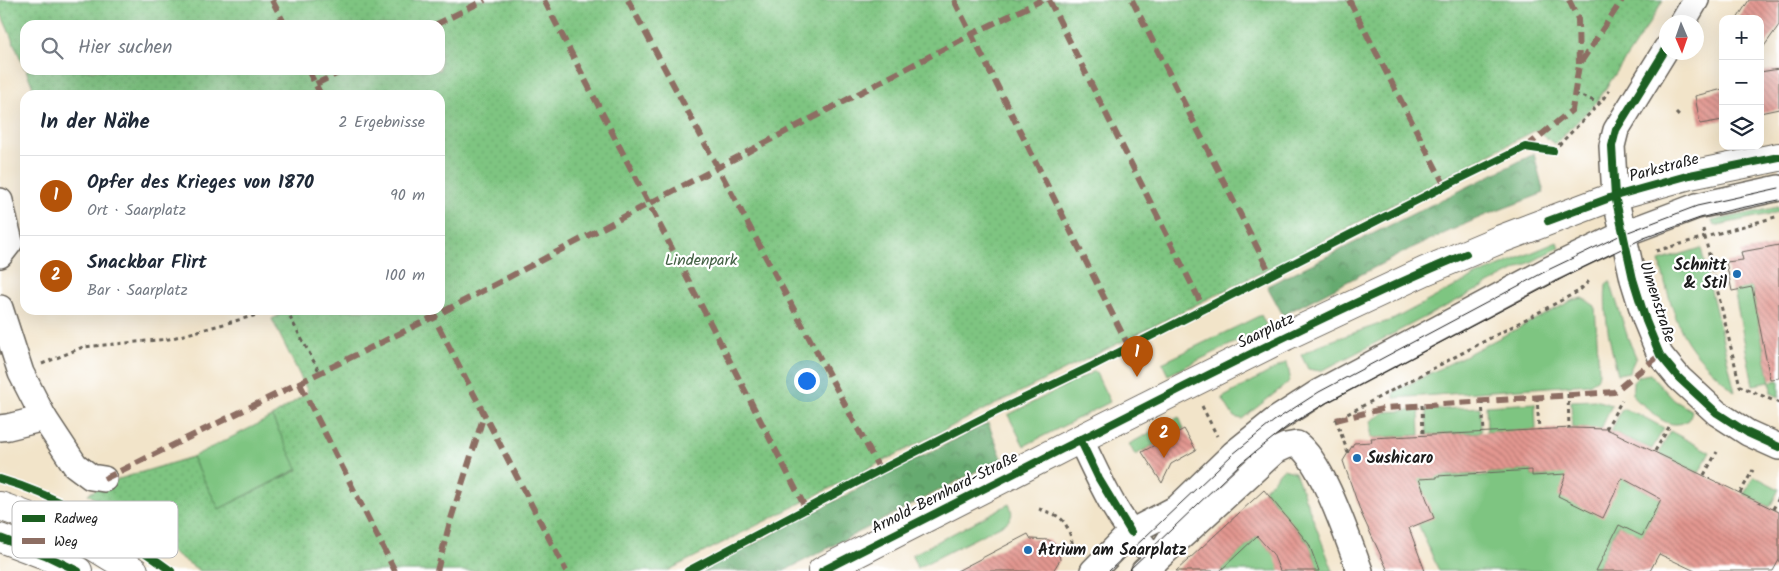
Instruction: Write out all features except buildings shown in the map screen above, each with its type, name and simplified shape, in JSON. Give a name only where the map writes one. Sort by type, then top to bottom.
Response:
[{"type":"main road","name":"Parkstraße","points":[[1615,196],[1690,175],[1779,157]]},
{"type":"main road","name":"Saarplatz","points":[[1080,439],[1286,336],[1425,271],[1500,239],[1615,196]]},
{"type":"main road","name":"Arnold-Bernhard-Straße","points":[[822,571],[1080,439]]},
{"type":"main road","points":[[0,506],[12,510]]},
{"type":"main road","points":[[0,538],[12,542]]},
{"type":"main road","points":[[52,558],[78,571]]},
{"type":"main road","points":[[113,558],[134,571]]},
{"type":"street","points":[[1687,15],[1696,0]]},
{"type":"street","name":"Ulmenstraße","points":[[1659,59],[1616,130],[1612,146],[1615,196],[1633,279],[1643,313],[1660,355],[1679,378],[1718,413],[1748,433],[1779,447]]},
{"type":"street","points":[[1083,565],[1131,532],[1176,508],[1232,454],[1274,421],[1319,392],[1550,269],[1625,240],[1697,206],[1779,188]]},
{"type":"street","points":[[1151,565],[1185,516],[1241,462],[1288,426],[1326,403],[1578,270],[1625,240],[1644,238],[1700,218],[1779,200]]},
{"type":"street","points":[[0,201],[10,242],[0,255]]},
{"type":"street","points":[[0,308],[21,373],[44,418],[76,466],[91,477],[104,479]]},
{"type":"street","points":[[0,428],[44,418]]},
{"type":"street","points":[[1080,439],[1099,479],[1151,565]]},
{"type":"street","points":[[1151,565],[1275,451],[1286,446],[1298,444],[1303,448],[1321,476],[1360,571]]},
{"type":"path","points":[[1554,151],[1600,103],[1611,88]]},
{"type":"path","points":[[1575,94],[1600,103]]},
{"type":"path","points":[[1676,113],[1681,118]]},
{"type":"path","points":[[1656,251],[1779,216]]},
{"type":"path","points":[[1705,237],[1740,386],[1779,403]]},
{"type":"path","points":[[1348,453],[1336,420],[1579,291],[1590,280]]},
{"type":"path","points":[[21,373],[83,346],[169,339],[257,315]]},
{"type":"path","points":[[289,315],[320,373]]},
{"type":"path","points":[[1568,394],[1569,428]]},
{"type":"path","points":[[1537,397],[1539,430]]},
{"type":"path","points":[[1606,429],[1622,400]]},
{"type":"path","points":[[1482,401],[1484,432]]},
{"type":"path","points":[[1202,404],[1218,437]]},
{"type":"path","points":[[1422,405],[1423,435]]},
{"type":"path","points":[[1655,451],[1668,427]]},
{"type":"path","points":[[1704,475],[1717,452]]},
{"type":"path","points":[[1740,493],[1754,470]]},
{"type":"path","points":[[1773,509],[1779,498]]},
{"type":"path","points":[[1039,509],[1053,514],[1064,521],[1083,565]]},
{"type":"green space","name":"Lindenpark","points":[[0,0],[1663,0],[1596,103],[1555,144],[1536,130],[1280,263],[980,412],[667,571],[200,571],[178,556],[178,501],[98,501],[88,494],[109,482],[192,457],[219,509],[298,470],[272,417],[308,392],[272,319],[279,315],[445,315],[445,90],[34,90],[28,75],[445,75],[445,20],[20,20],[20,57],[0,11]]},
{"type":"green space","points":[[1534,154],[1544,193],[1481,217],[1414,247],[1283,315],[1267,286]]},
{"type":"green space","points":[[1778,207],[1779,212],[1714,226],[1712,221]]},
{"type":"green space","points":[[1557,242],[1560,247],[1320,371],[1308,369],[1301,355],[1322,344],[1394,319],[1471,278]]},
{"type":"green space","points":[[1701,248],[1735,392],[1700,358],[1683,334],[1672,308],[1659,261]]},
{"type":"green space","points":[[1610,281],[1636,357],[1629,372],[1618,374],[1606,318],[1606,284]]},
{"type":"green space","points":[[1752,287],[1770,382],[1753,385],[1734,290]]},
{"type":"green space","points":[[1583,298],[1595,306],[1599,372],[1598,378],[1589,384],[1394,398],[1394,392],[1573,300]]},
{"type":"green space","points":[[1261,315],[1267,327],[1168,375],[1162,363]]},
{"type":"green space","points":[[1287,362],[1290,377],[1288,383],[1242,419],[1234,417],[1222,398]]},
{"type":"green space","points":[[1095,371],[1110,402],[1024,446],[1008,415]]},
{"type":"green space","points":[[1650,374],[1674,400],[1692,411],[1689,420],[1677,424],[1666,422],[1636,399],[1633,393],[1633,382],[1639,376]]},
{"type":"green space","points":[[1779,380],[1779,397],[1771,393],[1770,382]]},
{"type":"green space","points":[[1595,400],[1612,405],[1601,429],[1572,428],[1571,401]]},
{"type":"green space","points":[[1535,403],[1536,430],[1487,432],[1486,406]]},
{"type":"green space","points":[[1480,407],[1481,432],[1427,435],[1426,410]]},
{"type":"green space","points":[[1622,409],[1638,414],[1664,428],[1652,449],[1611,431]]},
{"type":"green space","points":[[1419,410],[1420,435],[1371,438],[1371,421],[1385,412]]},
{"type":"green space","points":[[272,417],[298,469],[219,509],[192,457]]},
{"type":"green space","points":[[1179,417],[1184,429],[1135,455],[1129,444]]},
{"type":"green space","points":[[988,423],[1002,458],[784,571],[702,571],[863,486]]},
{"type":"green space","points":[[1670,431],[1710,452],[1699,473],[1659,453]]},
{"type":"green space","points":[[1283,469],[1295,472],[1333,571],[1319,571],[1309,544],[1264,490]]},
{"type":"green space","points":[[1532,470],[1532,476],[1546,476],[1546,470],[1622,478],[1661,499],[1642,536],[1618,525],[1596,571],[1439,571],[1407,499],[1403,478],[1477,474],[1477,476],[1488,475],[1489,473]]},
{"type":"green space","points":[[1754,476],[1779,489],[1770,507],[1744,494]]},
{"type":"green space","points":[[1009,504],[1012,515],[1006,523],[917,568],[912,555]]},
{"type":"green space","points":[[1257,536],[1285,566],[1280,571],[1220,571]]},
{"type":"tram line","points":[[1109,571],[1233,454],[1274,421],[1319,392],[1550,269],[1623,234],[1697,206],[1779,188]]},
{"type":"tram line","points":[[1128,571],[1241,463],[1288,426],[1326,403],[1578,270],[1644,238],[1700,218],[1779,200]]},
{"type":"marked path","points":[[272,0],[282,20]]},
{"type":"marked path","points":[[445,20],[485,0]]},
{"type":"marked path","points":[[544,0],[806,509]]},
{"type":"marked path","points":[[628,0],[880,470]]},
{"type":"marked path","points":[[954,0],[1129,347]]},
{"type":"marked path","points":[[445,311],[972,34],[1042,0]]},
{"type":"marked path","points":[[1049,0],[1204,309]]},
{"type":"marked path","points":[[1132,0],[1271,275]]},
{"type":"marked path","points":[[1349,0],[1445,186]]},
{"type":"marked path","points":[[1569,0],[1578,19],[1579,65]]},
{"type":"marked path","points":[[1526,147],[1572,110],[1579,65],[1622,0]]},
{"type":"marked path","points":[[311,75],[318,90]]},
{"type":"marked path","points":[[316,84],[334,75]]},
{"type":"marked path","points":[[433,315],[566,571]]},
{"type":"marked path","points":[[104,479],[437,315]]},
{"type":"marked path","points":[[1336,420],[1386,408],[1614,392],[1660,355]]},
{"type":"marked path","points":[[300,384],[395,571]]},
{"type":"marked path","points":[[437,571],[450,522],[484,415]]},
{"type":"cycle path","points":[[1659,60],[1616,130],[1612,146],[1615,196],[1633,279],[1646,321],[1660,355],[1679,378],[1717,413],[1748,433],[1779,447]]},
{"type":"cycle path","points":[[688,571],[880,470],[1092,366],[1525,147],[1553,151]]},
{"type":"cycle path","points":[[1548,221],[1615,196],[1690,175],[1779,157]]},
{"type":"cycle path","points":[[822,571],[1255,352],[1359,301],[1466,254]]},
{"type":"cycle path","points":[[1080,439],[1099,479],[1131,532]]},
{"type":"cycle path","points":[[0,479],[57,501]]},
{"type":"cycle path","points":[[0,538],[12,543]]},
{"type":"cycle path","points":[[51,558],[78,571]]},
{"type":"cycle path","points":[[152,558],[171,571]]},
{"type":"place","name":"Schnitt & Stil","points":[[1737,274]]},
{"type":"place","name":"Opfer des Krieges von 1870","points":[[1137,377]]},
{"type":"place","name":"Snackbar Flirt","points":[[1164,458]]},
{"type":"place","name":"Sushicaro","points":[[1357,458]]},
{"type":"place","name":"Atrium am Saarplatz","points":[[1028,550]]}]
